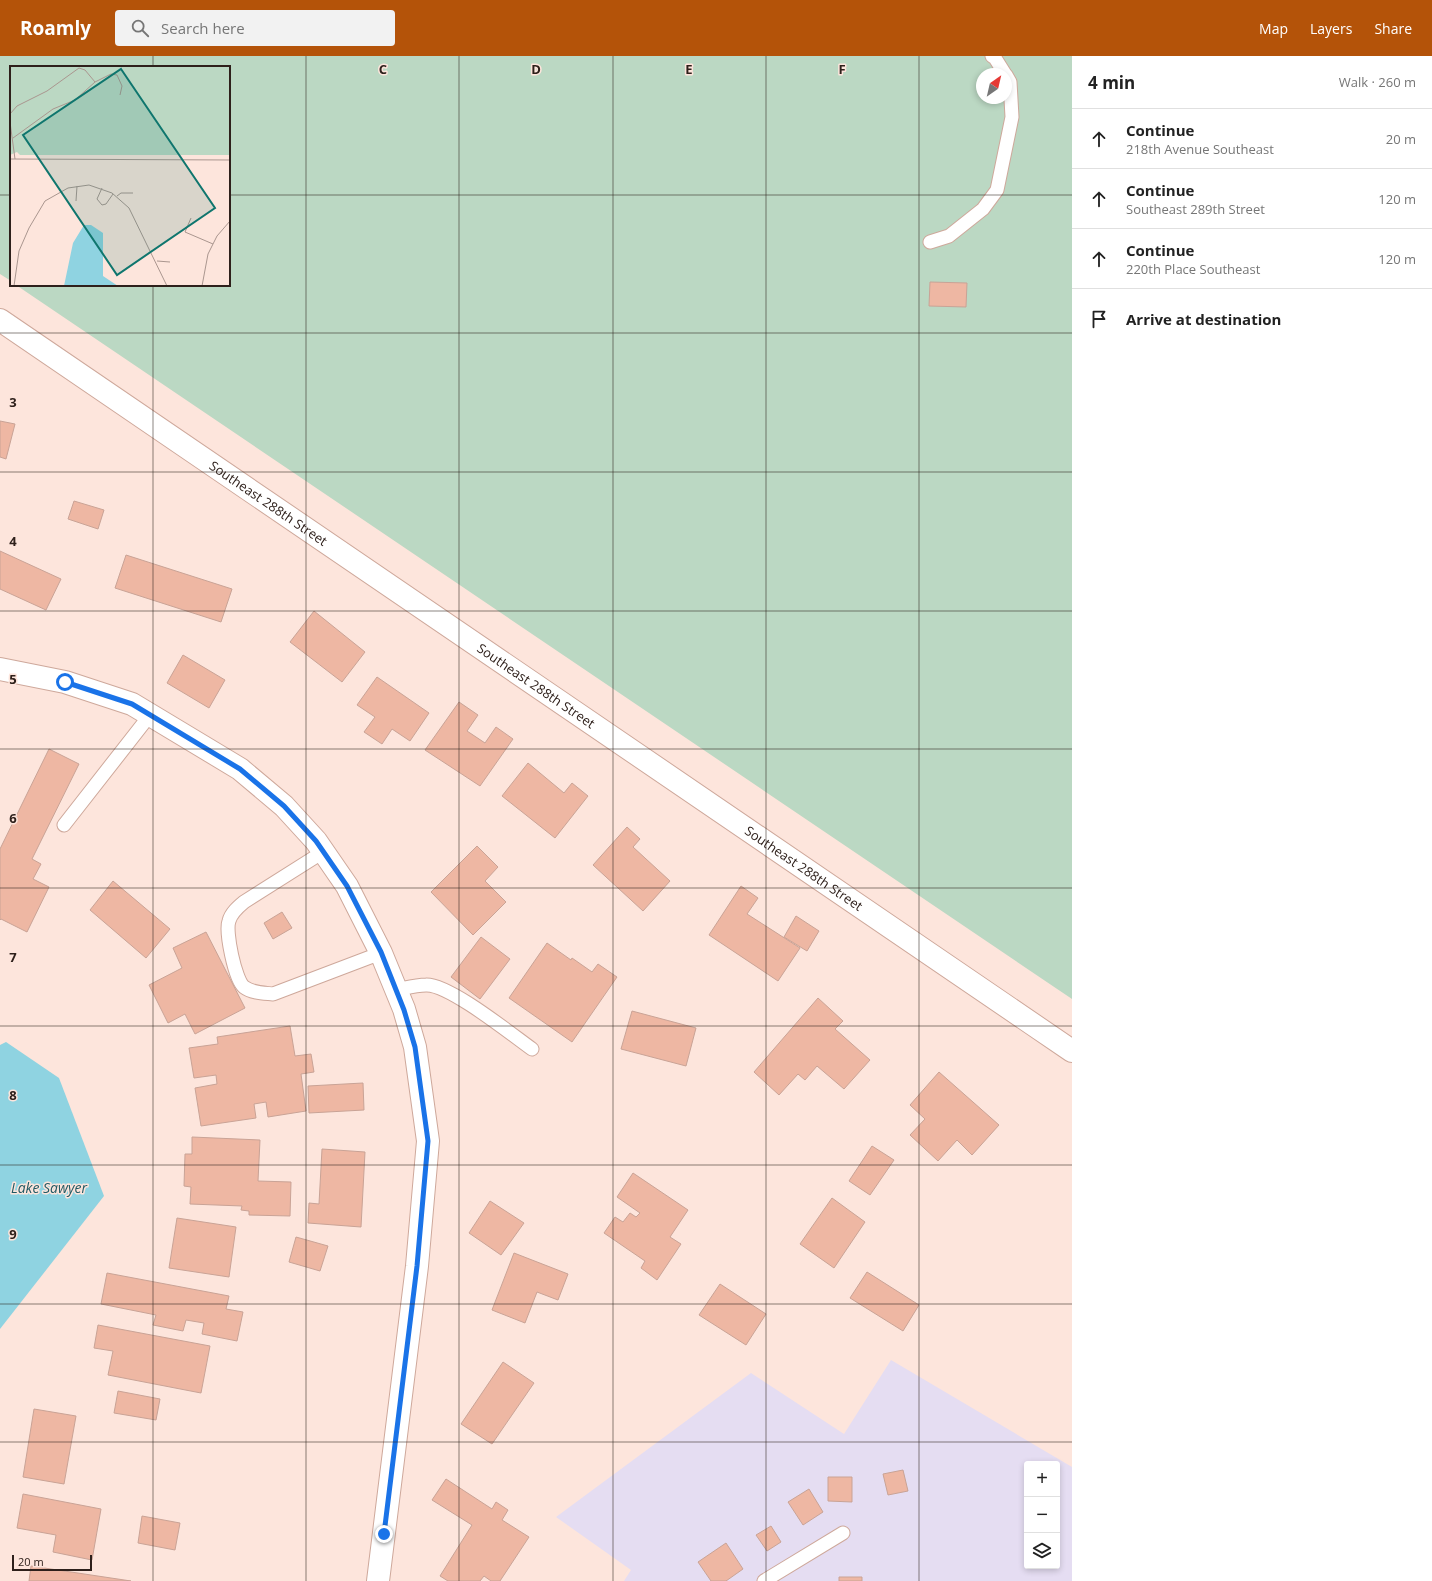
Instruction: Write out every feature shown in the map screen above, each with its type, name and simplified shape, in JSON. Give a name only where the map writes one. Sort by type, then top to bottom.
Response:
[{"type":"street","name":"Southeast 288th Street","points":[[0,320],[1072,1051]]},
{"type":"street","points":[[0,669],[65,682],[141,709],[240,769],[284,806],[323,852],[347,886],[381,952],[404,1010],[415,1047],[428,1141],[416,1274],[378,1581]]},
{"type":"lane","points":[[992,56],[1002,68]]},
{"type":"lane","points":[[930,242],[949,236],[983,209],[997,190],[1012,117],[1011,104]]},
{"type":"lane","points":[[64,825],[141,709]]},
{"type":"lane","points":[[323,852],[244,902],[233,912],[228,922],[229,938],[239,980],[243,986],[255,992],[273,994],[381,952]]},
{"type":"lane","points":[[396,990],[427,984],[447,990],[532,1049]]},
{"type":"lane","points":[[764,1581],[843,1533]]},
{"type":"shaded area","points":[[891,1360],[1072,1467],[1072,1581],[624,1581],[631,1570],[556,1517],[751,1373],[844,1434]]},
{"type":"green space","points":[[0,56],[1072,56],[1072,999],[17,286],[230,286],[230,66],[10,66],[10,280],[0,274]]},
{"type":"water","name":"Lake Sawyer","points":[[6,1042],[59,1078],[104,1196],[0,1329],[0,1045]]},
{"type":"building","points":[[930,282],[967,283],[966,307],[929,306]]},
{"type":"building","points":[[0,421],[15,424],[6,459],[0,457]]},
{"type":"building","points":[[74,501],[104,510],[98,529],[68,519]]},
{"type":"building","points":[[0,551],[61,579],[46,610],[0,589]]},
{"type":"building","points":[[126,555],[232,589],[221,622],[115,588]]},
{"type":"building","points":[[314,611],[365,652],[342,682],[290,642]]},
{"type":"building","points":[[183,655],[225,680],[209,708],[167,683]]},
{"type":"building","points":[[377,677],[429,713],[410,741],[392,729],[382,744],[364,732],[375,717],[357,705]]},
{"type":"building","points":[[459,702],[478,715],[467,731],[485,743],[496,727],[513,739],[480,786],[425,750]]},
{"type":"building","points":[[49,749],[79,764],[32,859],[41,864],[33,879],[49,887],[27,932],[1,919],[0,920],[0,849]]},
{"type":"building","points":[[528,763],[564,793],[572,783],[588,796],[555,838],[502,796]]},
{"type":"building","points":[[627,827],[640,839],[633,847],[670,881],[643,911],[593,865]]},
{"type":"building","points":[[477,846],[498,867],[485,881],[506,902],[473,935],[431,892]]},
{"type":"building","points":[[113,881],[170,929],[146,958],[90,910]]},
{"type":"building","points":[[741,886],[758,898],[747,914],[800,948],[778,981],[709,935]]},
{"type":"building","points":[[282,912],[292,928],[273,939],[264,923]]},
{"type":"building","points":[[796,916],[819,931],[807,951],[784,937]]},
{"type":"building","points":[[206,932],[245,1008],[195,1034],[185,1014],[168,1023],[149,985],[182,968],[173,948]]},
{"type":"building","points":[[481,937],[510,959],[480,999],[451,977]]},
{"type":"building","points":[[547,943],[571,960],[572,958],[592,972],[598,964],[617,977],[572,1042],[509,998]]},
{"type":"building","points":[[818,998],[843,1021],[835,1029],[870,1060],[844,1089],[817,1066],[805,1080],[798,1074],[779,1095],[754,1072]]},
{"type":"building","points":[[632,1011],[696,1028],[686,1066],[621,1049]]},
{"type":"building","points":[[290,1026],[295,1056],[311,1054],[314,1072],[301,1074],[306,1111],[268,1117],[266,1102],[254,1104],[256,1118],[201,1126],[195,1088],[217,1084],[216,1075],[194,1078],[189,1048],[218,1044],[217,1037]]},
{"type":"building","points":[[939,1072],[999,1125],[972,1155],[957,1140],[938,1161],[910,1135],[925,1119],[910,1105]]},
{"type":"building","points":[[363,1083],[364,1110],[309,1113],[308,1086]]},
{"type":"building","points":[[192,1137],[260,1140],[258,1181],[291,1182],[290,1216],[249,1215],[249,1211],[241,1210],[242,1206],[190,1204],[191,1187],[184,1186],[185,1154],[192,1154]]},
{"type":"building","points":[[872,1146],[894,1160],[870,1195],[849,1181]]},
{"type":"building","points":[[322,1149],[365,1152],[361,1227],[308,1223],[309,1203],[319,1204]]},
{"type":"building","points":[[633,1173],[688,1210],[670,1237],[681,1244],[657,1280],[641,1268],[645,1261],[604,1233],[615,1217],[623,1222],[630,1213],[636,1217],[640,1213],[617,1197]]},
{"type":"building","points":[[832,1198],[865,1222],[834,1268],[800,1244]]},
{"type":"building","points":[[490,1201],[524,1223],[501,1255],[469,1233]]},
{"type":"building","points":[[177,1218],[236,1227],[229,1277],[169,1268]]},
{"type":"building","points":[[296,1237],[328,1246],[320,1271],[289,1262]]},
{"type":"building","points":[[514,1253],[568,1274],[558,1300],[537,1292],[525,1323],[492,1310]]},
{"type":"building","points":[[867,1272],[919,1305],[903,1331],[850,1298]]},
{"type":"building","points":[[107,1273],[229,1296],[226,1309],[243,1312],[237,1341],[202,1334],[204,1323],[186,1320],[183,1331],[153,1325],[156,1315],[101,1304]]},
{"type":"building","points":[[720,1284],[766,1314],[746,1345],[699,1315]]},
{"type":"building","points":[[98,1325],[210,1346],[201,1393],[108,1375],[113,1351],[94,1348]]},
{"type":"building","points":[[503,1362],[534,1383],[492,1444],[461,1424]]},
{"type":"building","points":[[118,1391],[160,1399],[156,1420],[114,1413]]},
{"type":"building","points":[[34,1409],[76,1416],[64,1484],[23,1477]]},
{"type":"building","points":[[903,1470],[908,1491],[888,1495],[883,1474]]},
{"type":"building","points":[[828,1477],[852,1477],[852,1502],[828,1501]]},
{"type":"building","points":[[446,1479],[492,1509],[496,1502],[508,1510],[502,1520],[529,1537],[500,1581],[491,1581],[484,1576],[480,1581],[448,1581],[440,1576],[472,1525],[432,1500]]},
{"type":"building","points":[[809,1489],[823,1512],[803,1525],[788,1502]]},
{"type":"building","points":[[23,1494],[101,1509],[92,1560],[53,1552],[56,1535],[17,1528]]},
{"type":"building","points":[[142,1516],[180,1523],[175,1550],[138,1543]]},
{"type":"building","points":[[771,1526],[781,1542],[767,1551],[756,1535]]},
{"type":"building","points":[[726,1543],[743,1569],[726,1581],[711,1581],[698,1562]]},
{"type":"building","points":[[31,1566],[131,1581],[29,1581]]},
{"type":"building","points":[[839,1577],[862,1577],[862,1581],[839,1581]]},
{"type":"route","points":[[65,682],[132,704],[240,769],[284,806],[316,841],[347,886],[381,952],[404,1010],[415,1047],[428,1141],[417,1266],[384,1534]]}]
